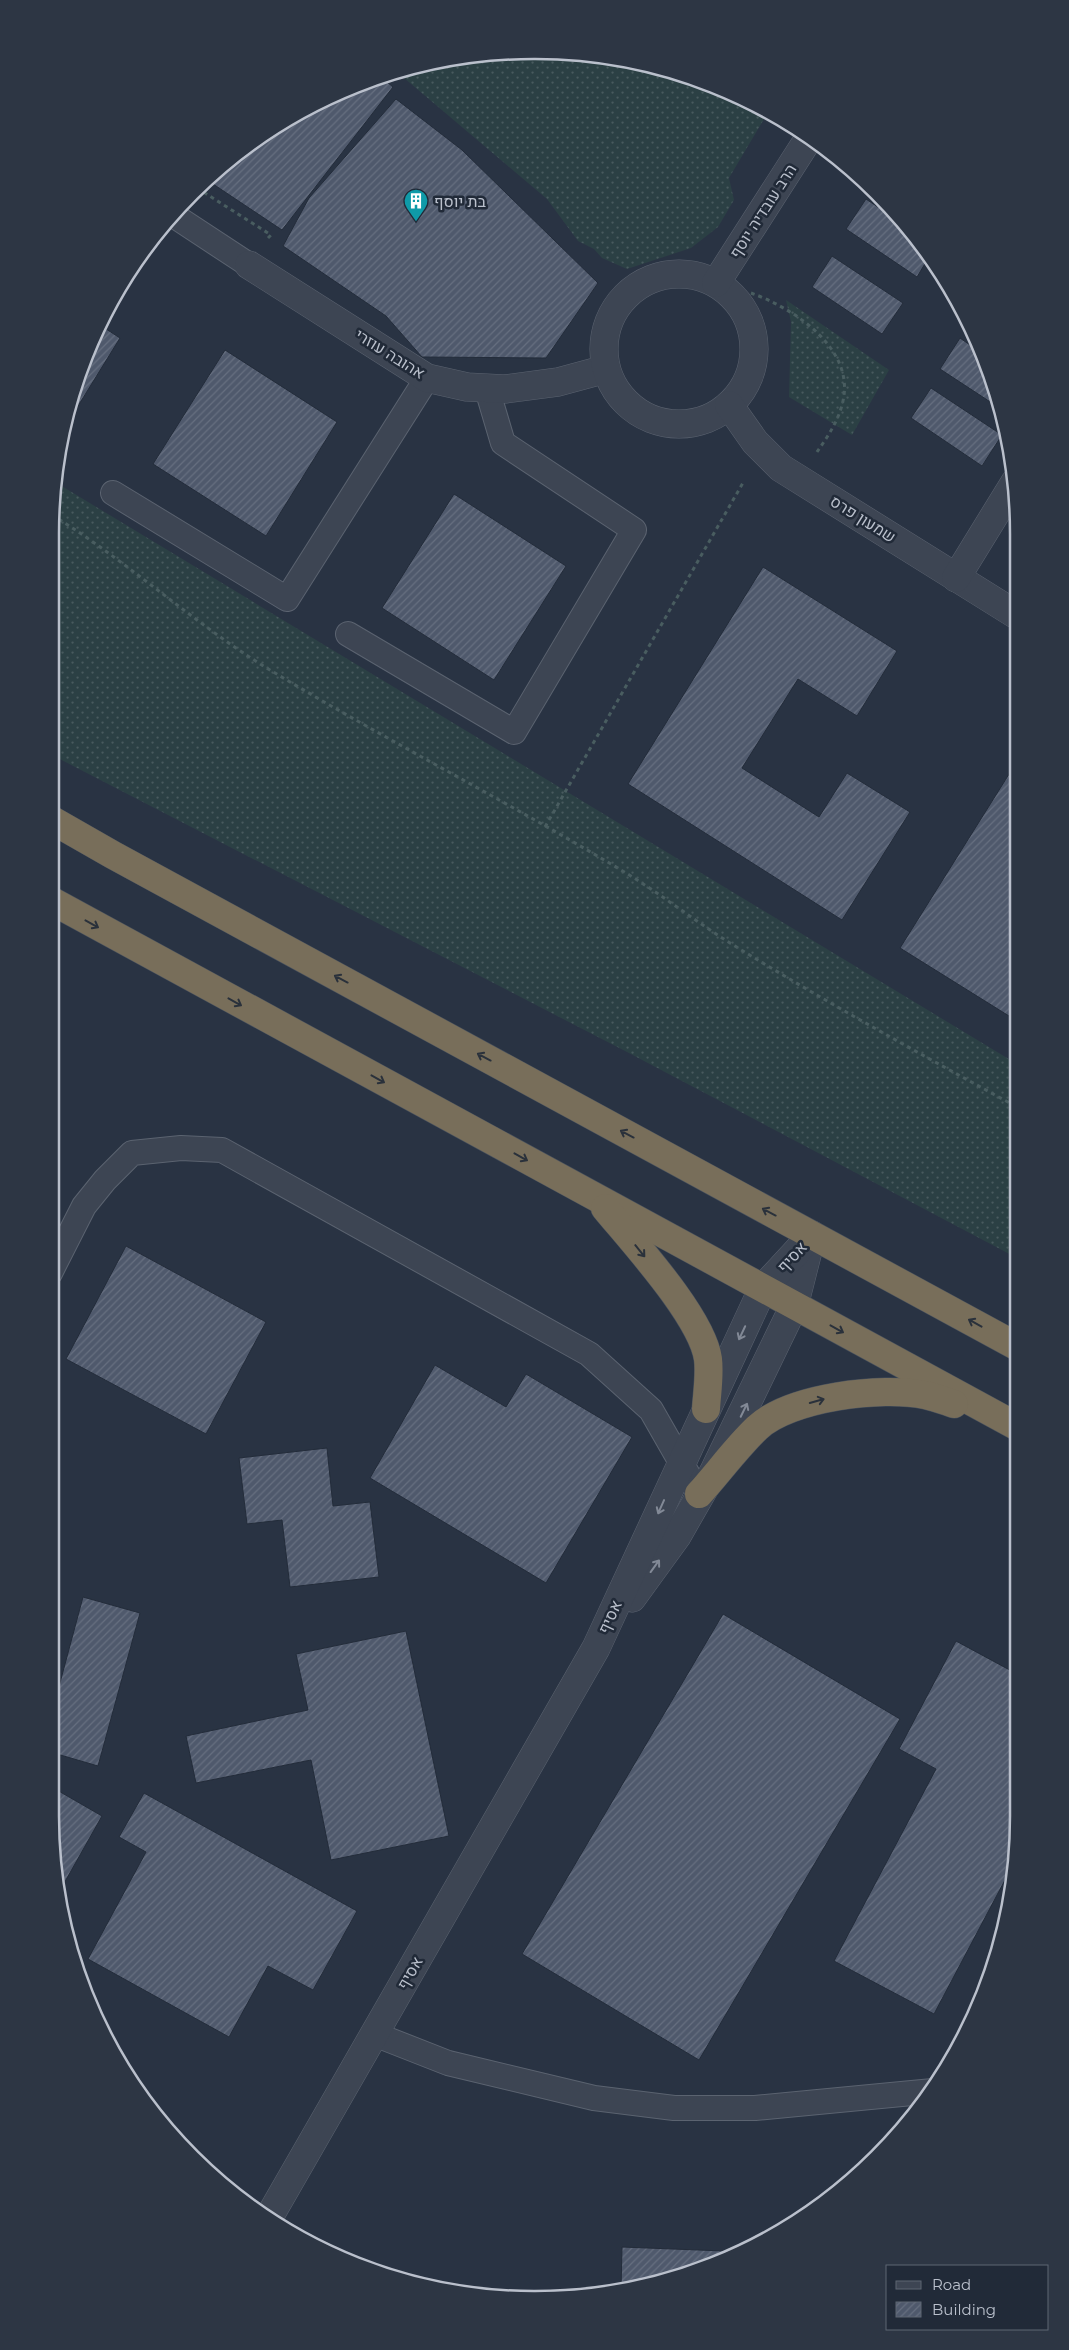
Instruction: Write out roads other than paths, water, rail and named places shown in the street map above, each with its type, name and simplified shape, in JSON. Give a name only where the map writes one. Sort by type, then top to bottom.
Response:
[{"type":"highway","points":[[59,824],[1010,1343]]},
{"type":"highway","points":[[59,905],[1010,1423]]},
{"type":"highway","points":[[598,1199],[676,1296],[701,1338],[708,1359],[706,1409]]},
{"type":"highway","points":[[699,1494],[758,1427],[789,1410],[822,1399],[869,1392],[925,1395],[1010,1423]]},
{"type":"street","name":"הרב עובדיה יוסף","points":[[716,283],[805,144]]},
{"type":"street","name":"אהובה עוזרי","points":[[249,265],[427,378],[454,385],[487,389],[541,385],[606,368]]},
{"type":"street","points":[[670,274],[694,275],[716,283],[734,298],[741,307],[751,329],[754,353],[744,387],[729,405],[710,418],[698,422],[663,423],[641,414],[623,399],[610,380],[606,368],[604,344],[607,327],[614,311],[628,293],[648,280],[670,274]]},
{"type":"street","name":"שמעון פרס","points":[[729,405],[744,428],[762,450],[781,468],[1010,611]]},
{"type":"street","points":[[956,578],[1008,493]]},
{"type":"street","name":"אסיף","points":[[272,2212],[596,1648],[763,1288],[812,1235]]},
{"type":"street","name":"אסיף","points":[[596,1648],[677,1536],[699,1494],[713,1473],[794,1306],[812,1235]]},
{"type":"lane","points":[[179,219],[249,265]]},
{"type":"lane","points":[[113,493],[288,599],[427,378]]},
{"type":"lane","points":[[348,634],[514,732],[634,530],[503,443],[487,389]]},
{"type":"lane","points":[[59,1255],[84,1206],[105,1180],[132,1153],[181,1148],[222,1150],[589,1354],[652,1410],[699,1494]]},
{"type":"lane","points":[[374,2034],[448,2063],[594,2098],[674,2108],[755,2108],[921,2092]]},
{"type":"place","name":"בת יוסף","points":[[416,222]]}]
